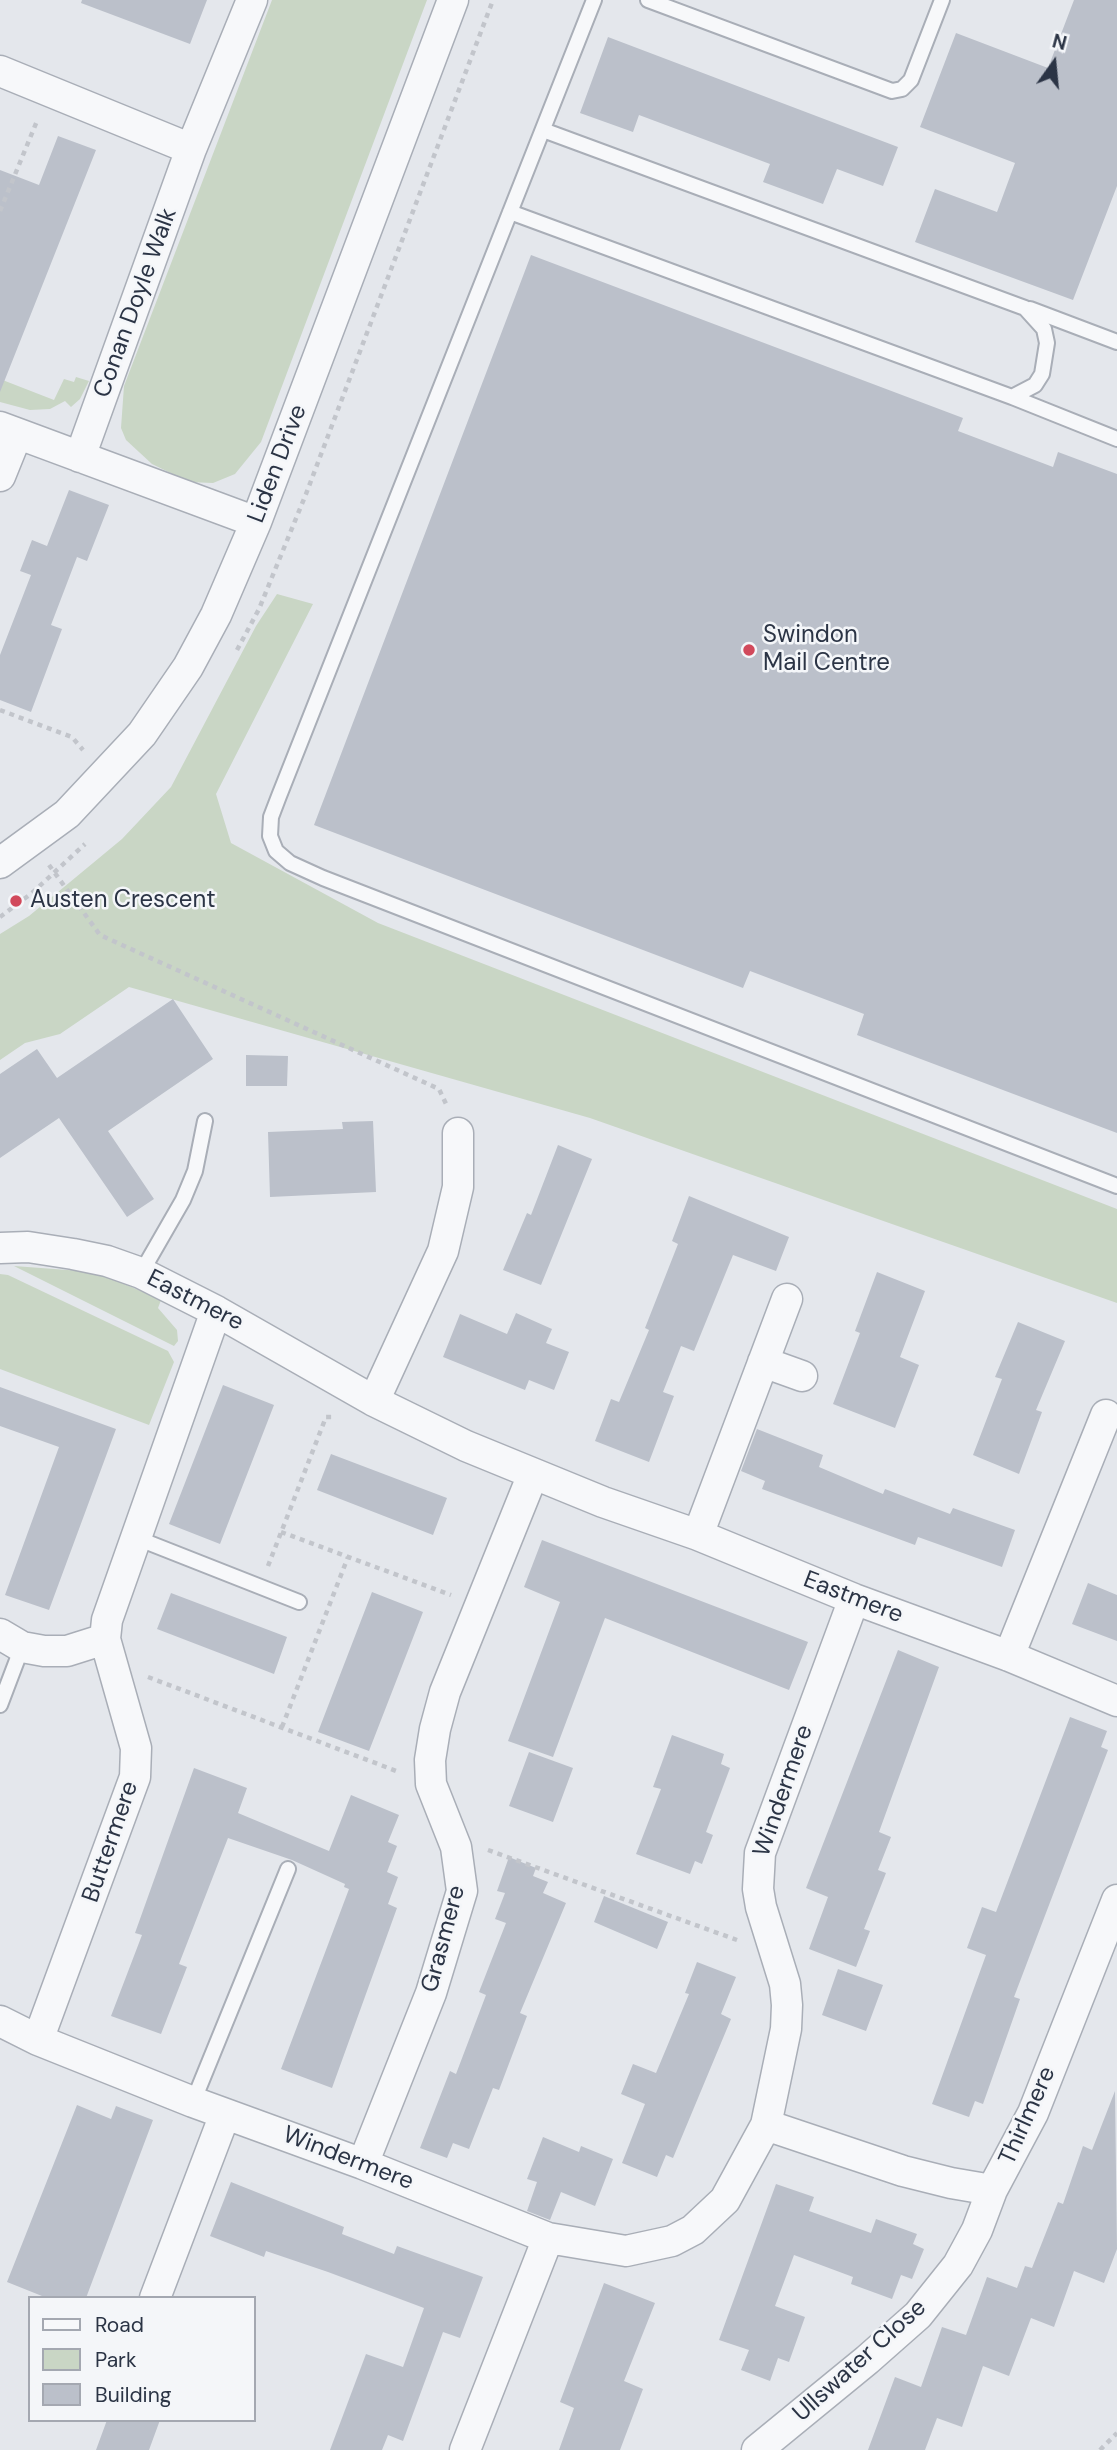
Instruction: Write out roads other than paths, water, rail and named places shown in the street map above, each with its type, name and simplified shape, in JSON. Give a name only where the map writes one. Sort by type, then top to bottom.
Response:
[{"type":"street","name":"Conan Doyle Walk","points":[[80,457],[191,149],[252,0]]},
{"type":"street","name":"Liden Drive","points":[[0,863],[67,814],[142,734],[188,667],[216,615],[256,522],[453,0]]},
{"type":"street","points":[[0,71],[191,149]]},
{"type":"street","points":[[0,475],[9,431],[256,522]]},
{"type":"street","points":[[374,1401],[438,1266],[458,1187],[461,1159],[458,1133]]},
{"type":"street","name":"Eastmere","points":[[0,1248],[28,1247],[73,1254],[107,1261],[141,1273],[216,1311],[374,1401],[466,1446],[533,1474],[698,1535],[854,1600],[1009,1656],[1117,1701]]},
{"type":"street","points":[[698,1535],[787,1299]]},
{"type":"street","name":"Buttermere","points":[[38,2040],[135,1777],[134,1739],[108,1651],[111,1602],[216,1311]]},
{"type":"street","points":[[763,1362],[802,1376]]},
{"type":"street","points":[[1009,1656],[1106,1415]]},
{"type":"street","name":"Grasmere","points":[[363,2164],[431,1993],[459,1905],[461,1876],[454,1841],[431,1784],[430,1760],[435,1729],[445,1692],[533,1474]]},
{"type":"street","name":"Windermere","points":[[0,2021],[38,2040],[193,2102],[363,2164],[548,2238],[626,2251],[672,2241],[693,2230],[725,2200],[766,2125],[786,2029],[785,1984],[758,1889],[760,1853],[854,1600]]},
{"type":"street","points":[[11,1641],[67,1651],[108,1651]]},
{"type":"street","name":"Thirlmere","points":[[766,2125],[904,2171],[992,2190],[1033,2113],[1117,1899]]},
{"type":"street","points":[[156,2296],[225,2114]]},
{"type":"street","name":"Ullswater Close","points":[[757,2450],[857,2369],[918,2315],[958,2265],[977,2230],[992,2190]]},
{"type":"street","points":[[465,2450],[548,2238]]},
{"type":"lane","points":[[594,0],[271,817],[270,835],[276,851],[290,863],[323,878],[1117,1185]]},
{"type":"lane","points":[[648,0],[892,91],[902,89],[911,80],[942,0]]},
{"type":"lane","points":[[543,130],[1117,342]]},
{"type":"lane","points":[[510,212],[1012,397],[1117,439]]},
{"type":"lane","points":[[1012,397],[1035,385],[1046,358],[1044,329],[1025,308]]},
{"type":"lane","points":[[141,1273],[183,1200],[195,1171],[205,1121]]},
{"type":"lane","points":[[134,1537],[299,1602]]},
{"type":"lane","points":[[0,1705],[11,1641]]},
{"type":"lane","points":[[193,2102],[288,1869]]},
{"type":"place","name":"Swindon Mail Centre","points":[[749,650]]},
{"type":"place","name":"Austen Crescent","points":[[16,901]]}]
